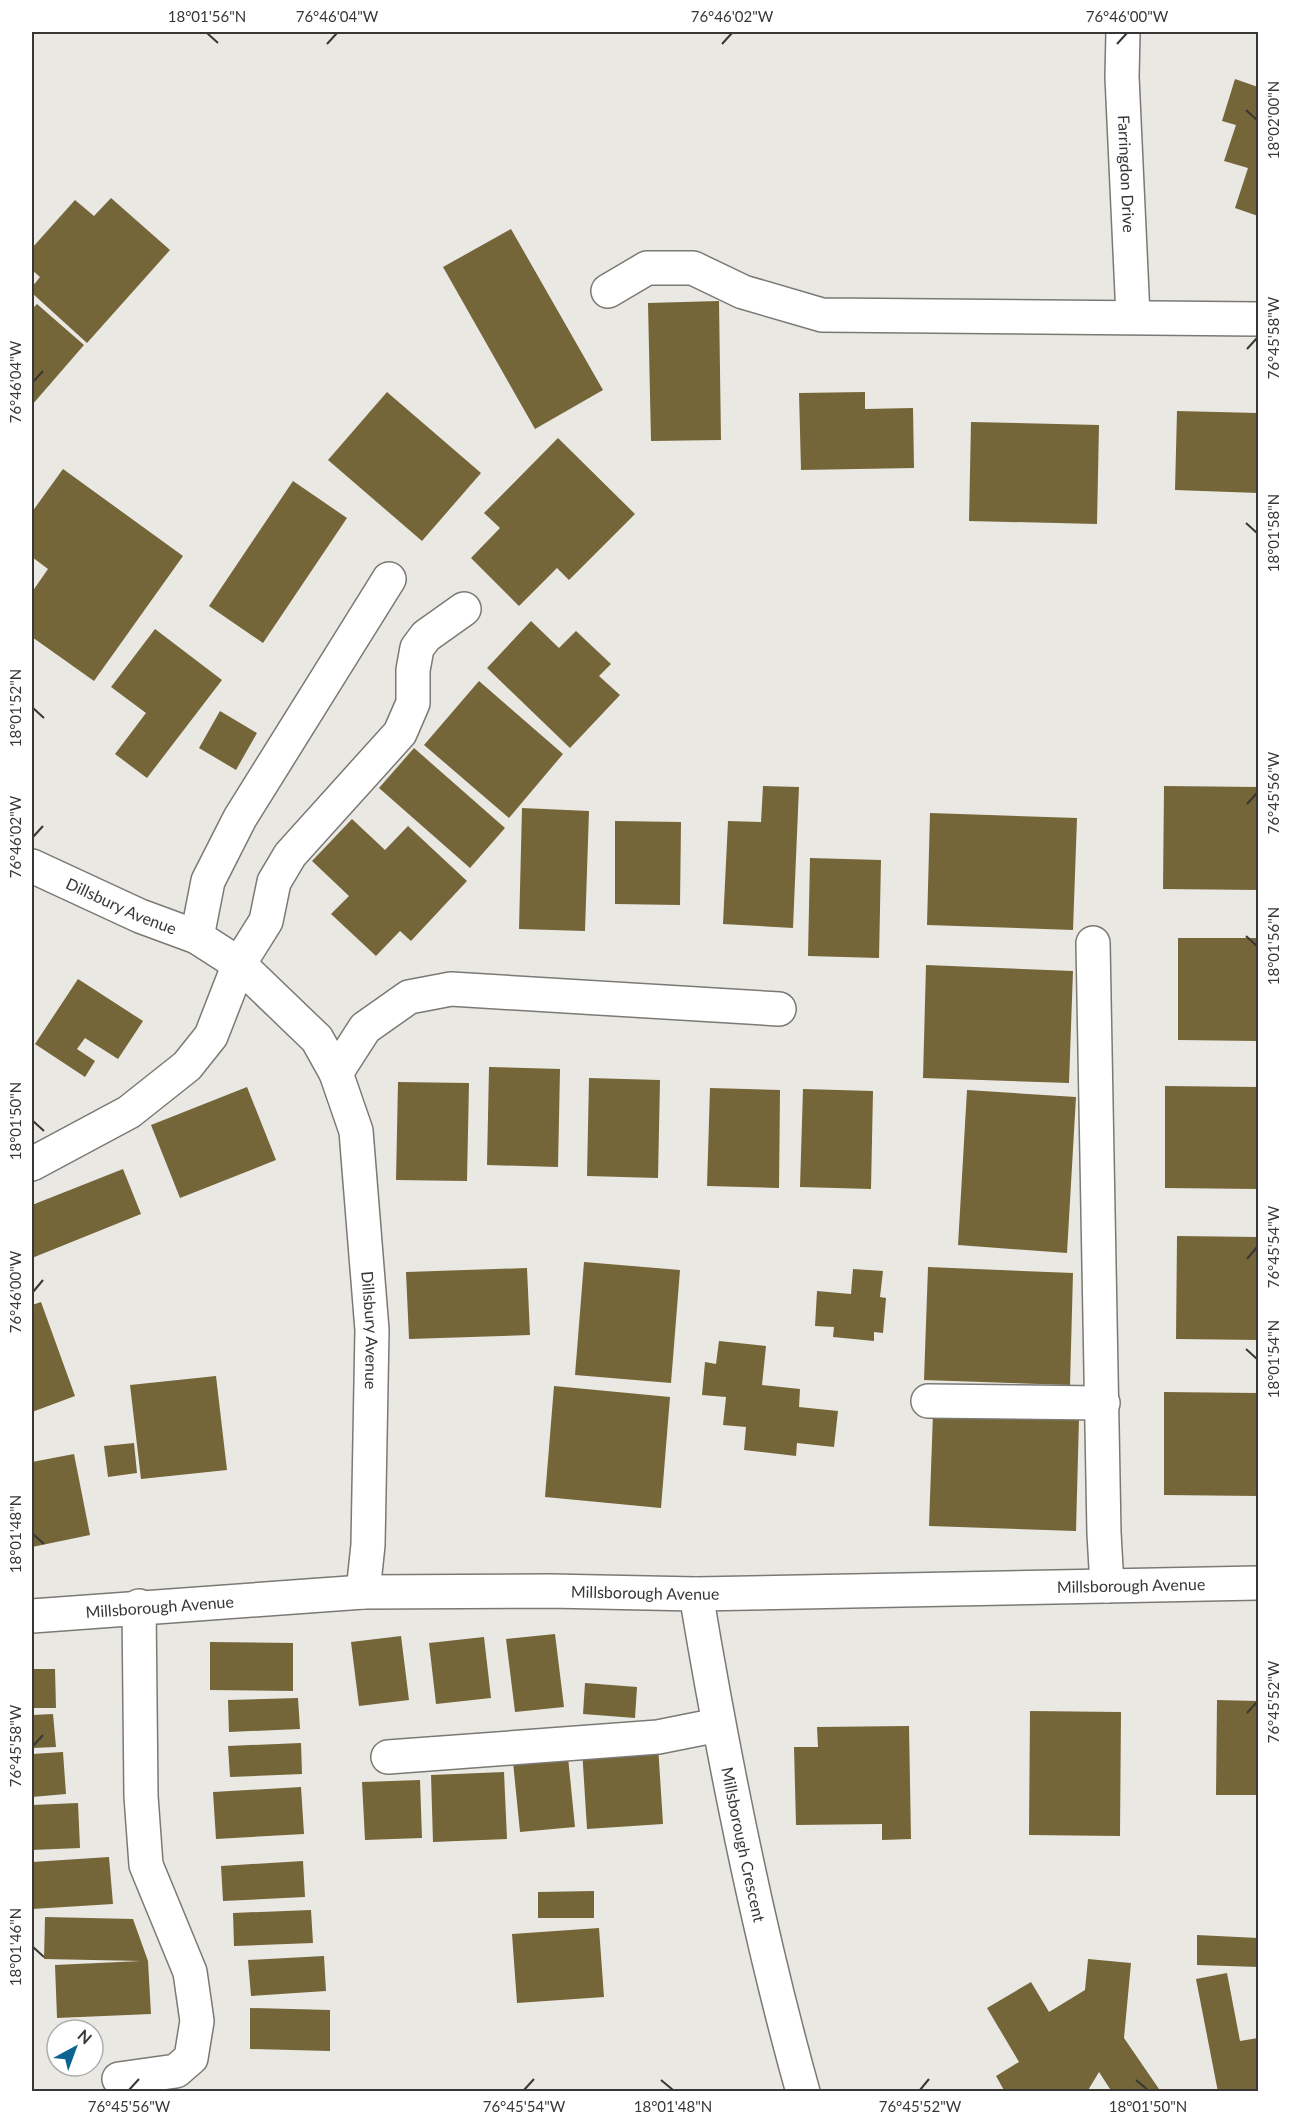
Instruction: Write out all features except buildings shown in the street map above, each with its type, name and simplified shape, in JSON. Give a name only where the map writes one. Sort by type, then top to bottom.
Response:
[{"type":"street","name":"Farringdon Drive","points":[[1123,32],[1122,77],[1133,316]]},
{"type":"street","points":[[608,291],[647,268],[693,268],[743,292],[822,315],[1133,316],[1258,319]]},
{"type":"street","points":[[197,938],[208,881],[240,818],[389,579]]},
{"type":"street","points":[[32,1164],[129,1112],[188,1066],[211,1036],[239,964],[266,921],[274,882],[290,855],[400,733],[412,703],[413,670],[417,648],[426,636],[464,609]]},
{"type":"street","name":"Dillsbury Avenue","points":[[32,866],[140,916],[197,938],[239,964],[317,1038],[336,1073],[356,1131],[372,1330],[368,1545],[363,1592]]},
{"type":"street","points":[[1094,943],[1104,1533],[1107,1586]]},
{"type":"street","points":[[336,1073],[365,1028],[410,997],[451,989],[779,1009]]},
{"type":"street","points":[[928,1401],[1103,1403]]},
{"type":"street","name":"Millsborough Avenue","points":[[32,1616],[140,1606],[363,1592],[550,1590],[696,1594],[1258,1583]]},
{"type":"street","name":"Millsborough Crescent","points":[[696,1594],[718,1725],[778,2003],[802,2091]]},
{"type":"street","points":[[118,2079],[176,2071],[191,2058],[197,2021],[190,1972],[146,1865],[141,1797],[140,1606]]},
{"type":"street","points":[[388,1756],[658,1737],[718,1725]]}]
